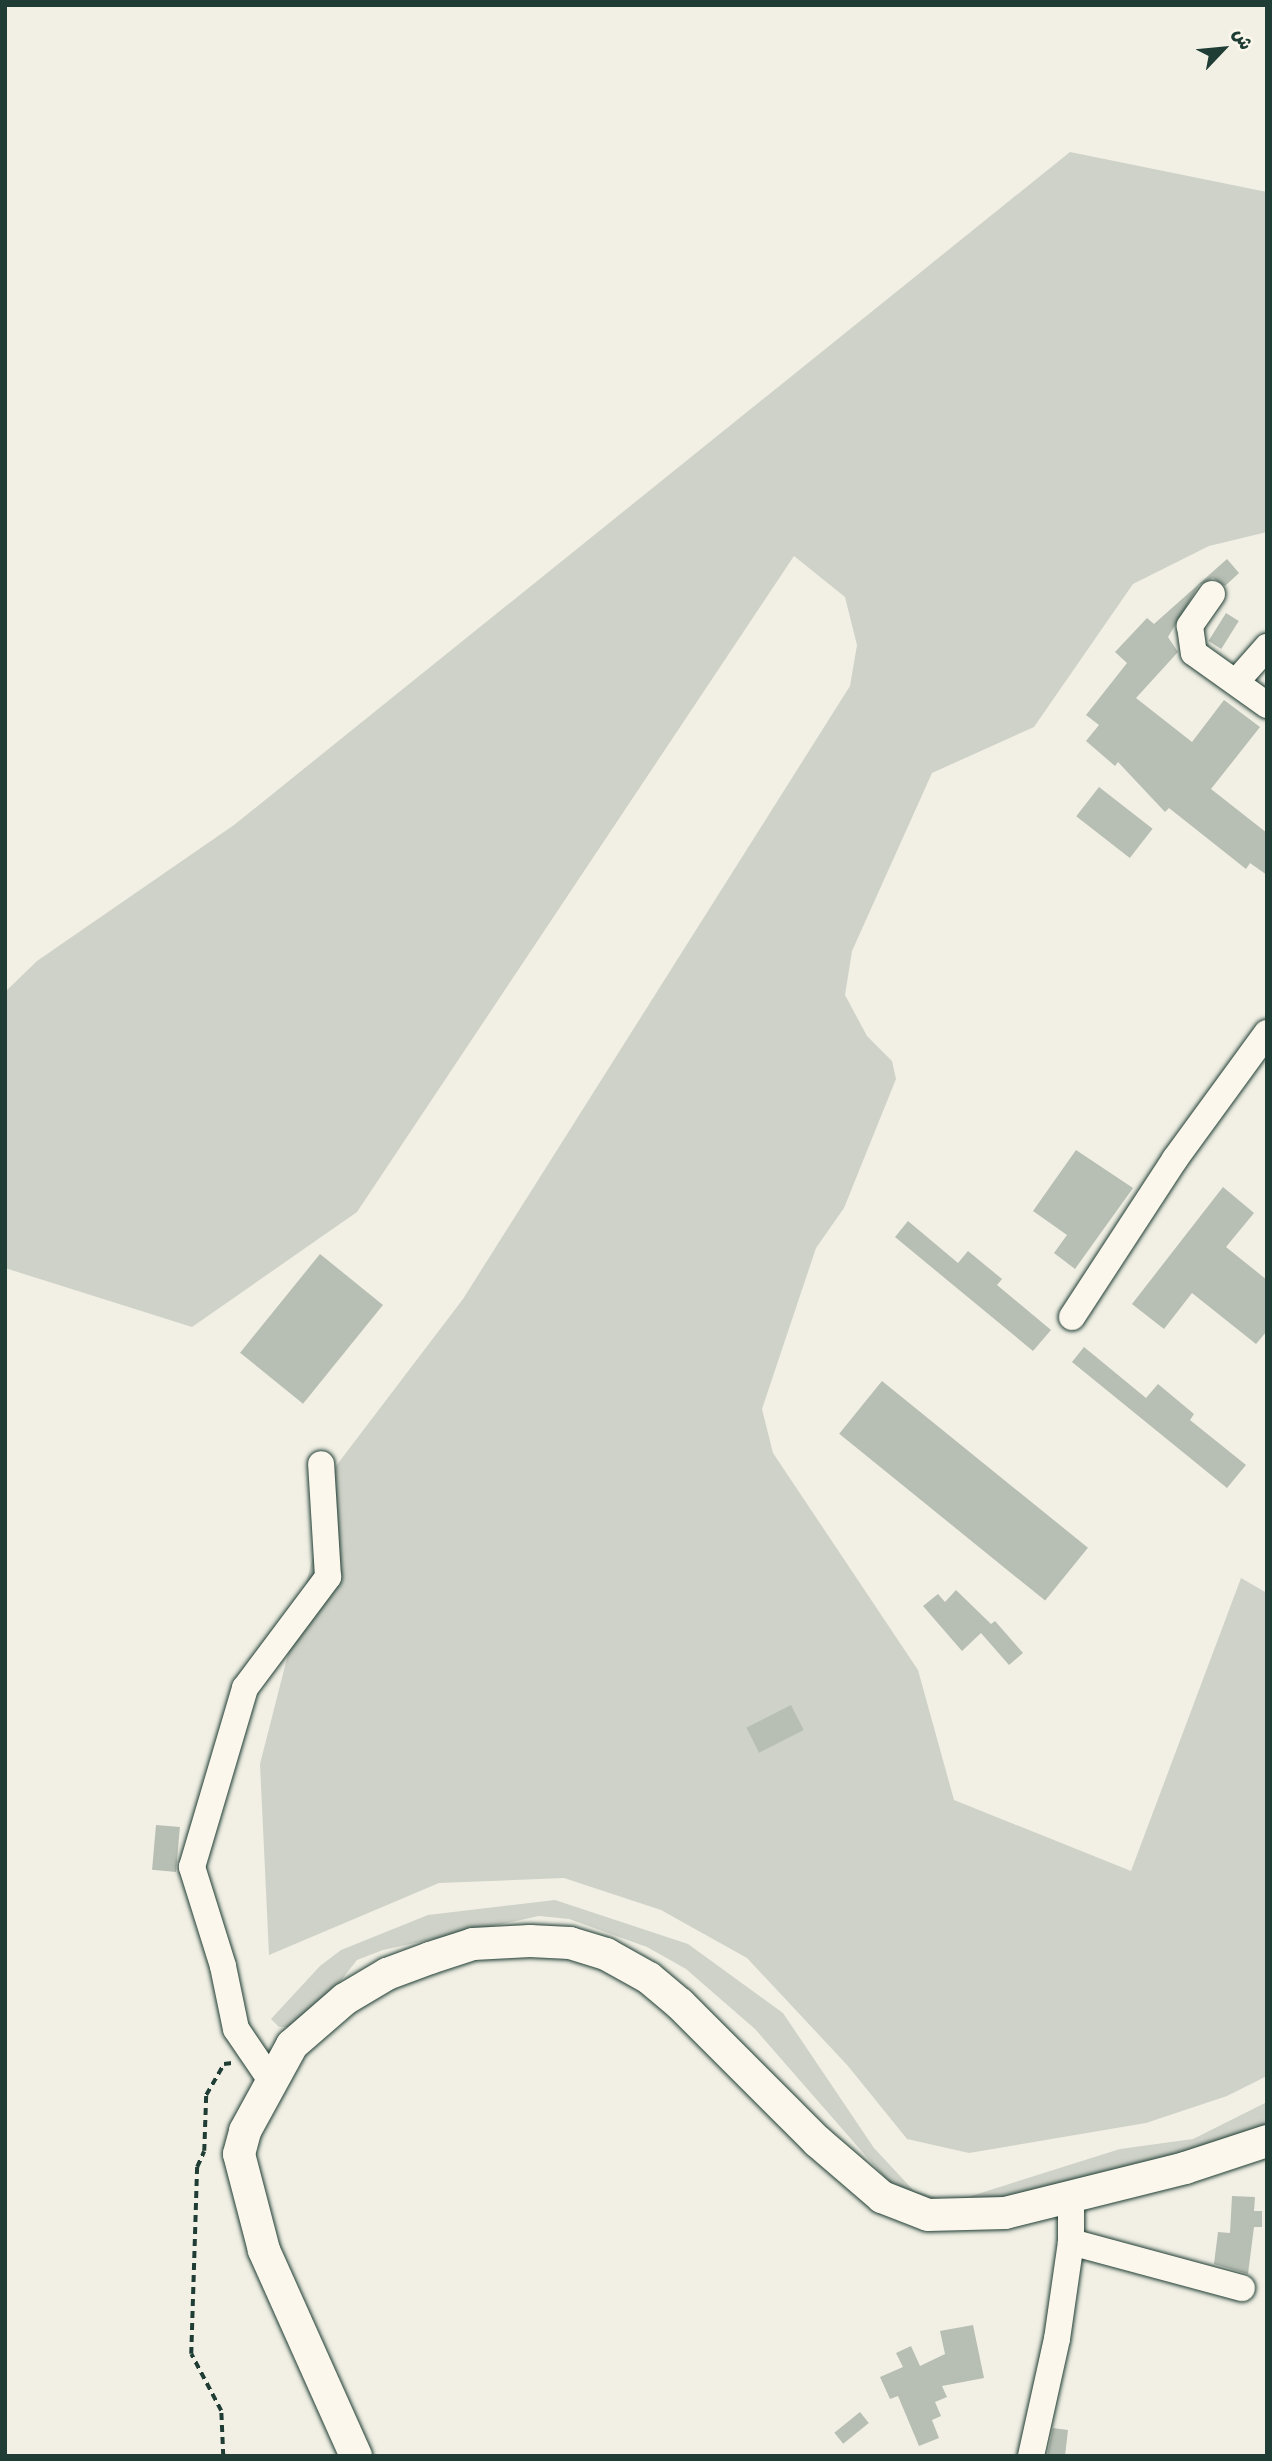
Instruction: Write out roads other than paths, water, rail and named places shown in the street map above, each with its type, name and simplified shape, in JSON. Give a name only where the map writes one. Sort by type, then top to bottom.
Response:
[{"type":"main road","points":[[356,2456],[264,2250],[239,2154],[245,2131],[270,2079],[292,2045],[345,1999],[387,1974],[473,1944],[570,1943],[607,1954],[649,1978],[883,2197],[928,2216],[1005,2214],[1267,2141]]},
{"type":"street","points":[[1212,594],[1190,626],[1194,653],[1267,705]]},
{"type":"street","points":[[1236,682],[1267,647]]},
{"type":"street","points":[[1072,1317],[1175,1158],[1267,1033]]},
{"type":"street","points":[[270,2079],[236,2029],[223,1966],[192,1867],[245,1689],[328,1577],[321,1464]]},
{"type":"street","points":[[1031,2456],[1071,2242],[1070,2197]]},
{"type":"street","points":[[1071,2242],[1242,2288]]}]
